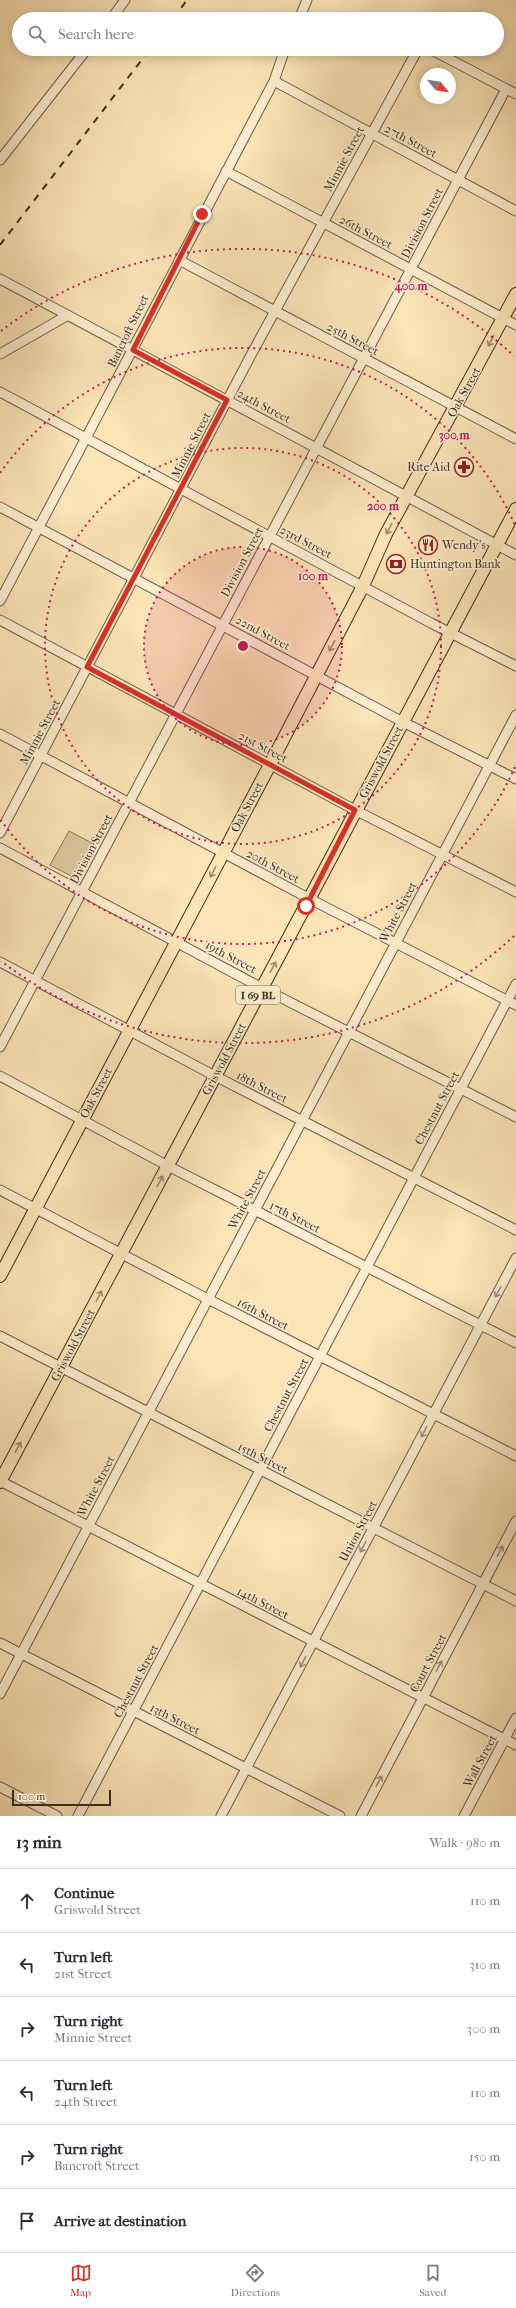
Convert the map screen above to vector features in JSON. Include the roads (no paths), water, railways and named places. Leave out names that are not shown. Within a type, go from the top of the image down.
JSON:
[{"type":"main road","name":"Oak Street","points":[[0,1276],[363,586],[386,534],[516,294]]},
{"type":"main road","name":"Griswold Street","points":[[0,1482],[310,899],[355,810],[516,509]]},
{"type":"street","points":[[302,12],[308,0]]},
{"type":"street","points":[[116,12],[123,1]]},
{"type":"street","points":[[0,160],[82,56]]},
{"type":"street","name":"Bancroft Street","points":[[0,601],[274,81],[283,56]]},
{"type":"street","name":"Minnie Street","points":[[0,833],[227,400],[414,56]]},
{"type":"street","points":[[443,56],[516,94]]},
{"type":"street","name":"27th Street","points":[[274,81],[516,211]]},
{"type":"street","name":"Division Street","points":[[0,1048],[316,447],[412,270],[506,89]]},
{"type":"street","name":"26th Street","points":[[226,170],[516,325]]},
{"type":"street","name":"25th Street","points":[[179,260],[516,439]]},
{"type":"street","name":"24th Street","points":[[0,278],[516,555]]},
{"type":"street","points":[[0,354],[68,315]]},
{"type":"street","name":"23rd Street","points":[[0,392],[450,633],[516,666]]},
{"type":"street","name":"22nd Street","points":[[0,507],[403,722],[516,779]]},
{"type":"street","name":"21st Street","points":[[0,620],[355,810],[516,892]]},
{"type":"street","name":"White Street","points":[[0,1694],[348,1031],[396,944],[516,715]]},
{"type":"street","name":"20th Street","points":[[0,734],[310,899],[516,1005]]},
{"type":"street","name":"19th Street","points":[[0,848],[262,988],[516,1117]]},
{"type":"street","name":"18th Street","points":[[0,962],[301,1121],[516,1230]]},
{"type":"street","name":"Chestnut Street","points":[[78,1816],[516,984]]},
{"type":"street","name":"17th Street","points":[[0,1076],[168,1166],[516,1343]]},
{"type":"street","name":"16th Street","points":[[0,1190],[207,1299],[516,1456]]},
{"type":"street","name":"Union Street","points":[[221,1816],[516,1258]]},
{"type":"street","name":"15th Street","points":[[0,1336],[60,1369],[516,1601]]},
{"type":"street","name":"14th Street","points":[[0,1482],[516,1745]]},
{"type":"street","name":"Court Street","points":[[361,1816],[516,1521]]},
{"type":"street","name":"13th Street","points":[[0,1643],[340,1816]]},
{"type":"street","name":"Wall Street","points":[[464,1816],[516,1718]]},
{"type":"street","points":[[0,1786],[57,1816]]},
{"type":"railway","points":[[178,12],[187,0]]},
{"type":"railway","points":[[0,245],[145,56]]},
{"type":"place","name":"Rite Aid","points":[[464,467]]},
{"type":"place","name":"Wendy's","points":[[428,545]]},
{"type":"place","name":"Huntington Bank","points":[[396,564]]}]
